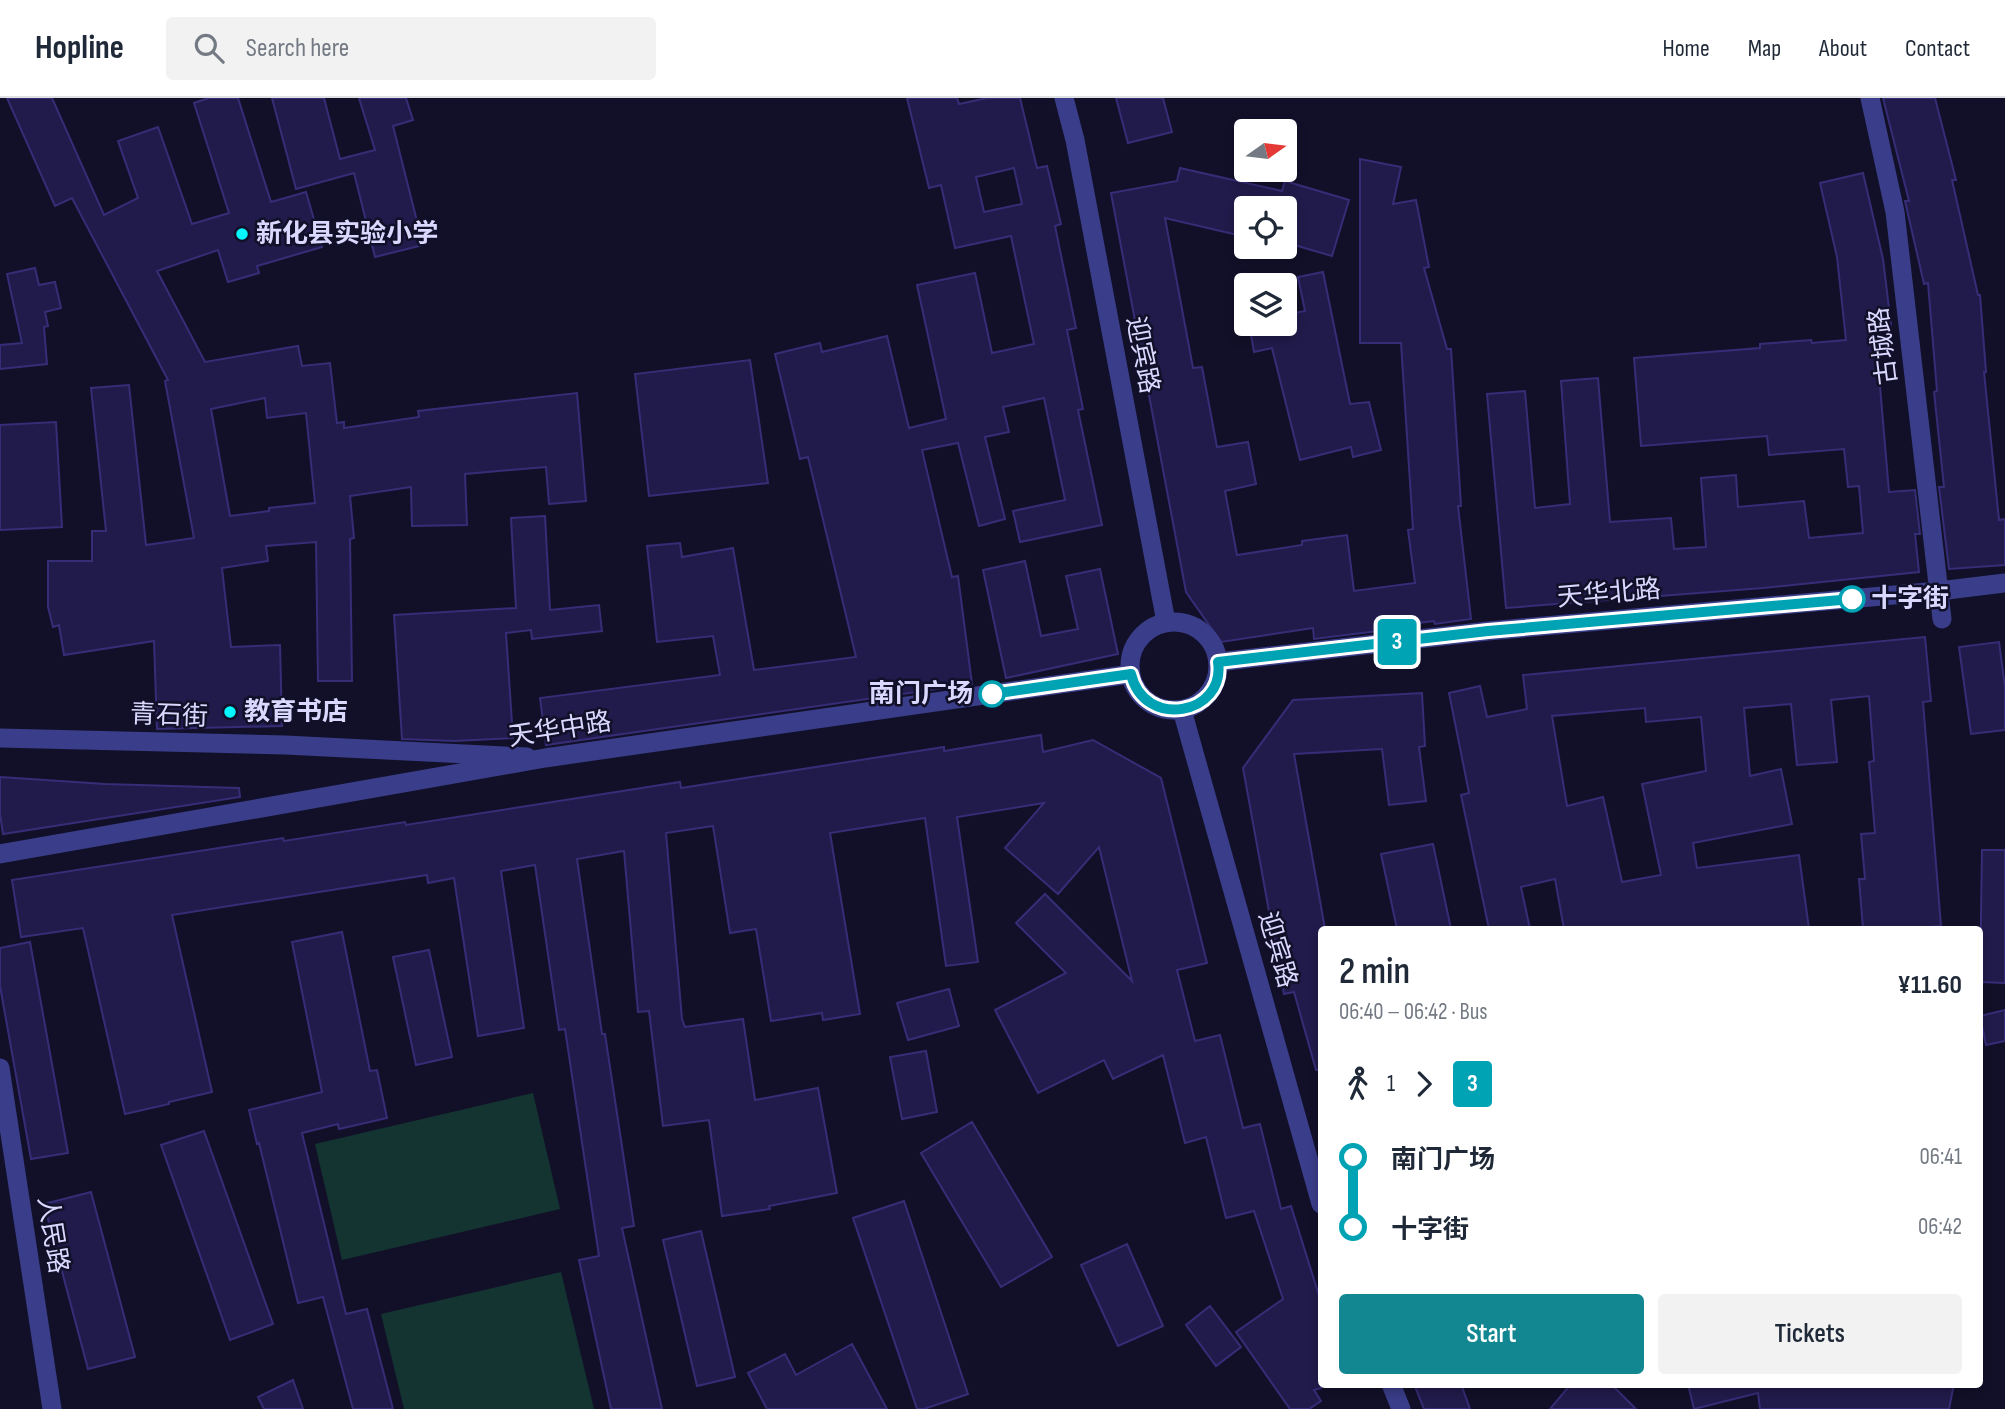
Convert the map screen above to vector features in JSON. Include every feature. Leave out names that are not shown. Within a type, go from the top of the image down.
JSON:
[{"type":"street","name":"迎宾路","points":[[1064,98],[1075,140],[1167,622]]},
{"type":"street","name":"古城路","points":[[1870,98],[1895,212],[1942,619]]},
{"type":"street","name":"天华北路","points":[[1218,662],[1488,631],[2005,583]]},
{"type":"street","points":[[1173,621],[1188,623],[1201,630],[1211,640],[1218,662],[1216,683],[1208,696],[1196,705],[1182,710],[1167,710],[1153,705],[1141,696],[1133,684],[1131,674],[1131,654],[1137,641],[1146,630],[1159,623],[1173,621]]},
{"type":"street","name":"天华中路","points":[[0,853],[545,758],[1131,674]]},
{"type":"street","name":"迎宾路","points":[[1182,710],[1318,1193]]},
{"type":"street","name":"青石街","points":[[0,738],[285,745],[545,758]]},
{"type":"street","name":"人民路","points":[[0,1068],[52,1409]]},
{"type":"street","points":[[1393,1388],[1401,1409]]},
{"type":"green space","points":[[533,1093],[560,1209],[342,1260],[315,1144]]},
{"type":"green space","points":[[561,1272],[594,1409],[404,1409],[381,1314]]},
{"type":"building","points":[[7,98],[52,98],[104,215],[138,198],[118,141],[158,127],[192,224],[229,213],[194,103],[209,98],[238,98],[271,202],[306,192],[322,247],[257,266],[259,273],[228,282],[218,250],[157,271],[205,362],[298,346],[302,366],[330,363],[337,423],[344,422],[344,428],[419,417],[418,411],[577,393],[586,501],[549,504],[546,467],[465,474],[467,525],[412,526],[411,487],[350,496],[354,538],[350,539],[352,681],[318,681],[316,542],[266,546],[268,561],[222,568],[231,647],[280,645],[282,726],[157,729],[154,641],[64,655],[59,625],[53,627],[48,607],[48,561],[92,561],[92,531],[106,531],[91,388],[129,385],[146,545],[194,538],[165,381],[168,380],[72,198],[55,206]],"holes":[[[265,398],[267,418],[306,413],[315,503],[230,516],[211,409]]]},
{"type":"building","points":[[272,98],[324,98],[340,159],[375,150],[359,98],[406,98],[413,120],[393,126],[423,245],[375,257],[354,173],[296,189]]},
{"type":"building","points":[[907,98],[957,98],[959,104],[987,98],[1020,98],[1037,168],[1047,166],[1061,224],[1055,226],[1076,328],[1067,330],[1083,409],[1078,410],[1102,525],[1020,542],[1013,511],[1065,500],[1044,398],[1003,407],[1009,432],[985,437],[1005,519],[979,526],[958,443],[922,450],[952,577],[958,576],[972,684],[546,745],[540,698],[720,675],[713,636],[657,642],[647,546],[680,543],[682,557],[733,548],[754,670],[856,657],[808,457],[800,459],[775,354],[820,343],[822,352],[887,336],[909,428],[946,419],[917,285],[975,273],[992,353],[1034,344],[1011,236],[955,248],[941,185],[929,188]],"holes":[[[1014,168],[1022,204],[984,212],[976,177]]]},
{"type":"building","points":[[1116,98],[1163,98],[1172,132],[1128,143]]},
{"type":"building","points":[[1883,98],[1935,98],[1956,180],[1952,180],[1980,295],[1984,372],[1999,520],[2005,519],[2005,565],[1949,569],[1939,487],[1944,487],[1934,392],[1937,391],[1928,283],[1924,284],[1905,201],[1909,201]]},
{"type":"building","points":[[1360,159],[1401,167],[1393,204],[1416,200],[1429,267],[1424,268],[1447,349],[1451,349],[1461,506],[1458,506],[1471,619],[1435,624],[1434,621],[1418,623],[1418,626],[1314,639],[1313,628],[1221,642],[1186,592],[1111,193],[1177,181],[1180,168],[1282,191],[1285,182],[1288,182],[1349,200],[1332,256],[1297,246],[1297,196],[1234,196],[1234,234],[1165,218],[1193,368],[1202,367],[1217,447],[1248,442],[1256,484],[1225,491],[1237,555],[1302,545],[1302,541],[1347,535],[1354,591],[1415,583],[1408,530],[1413,529],[1401,343],[1360,343]]},
{"type":"building","points":[[1863,173],[1883,259],[1891,325],[1875,327],[1889,492],[1915,490],[1920,534],[1915,534],[1919,572],[1763,588],[1506,608],[1487,394],[1525,391],[1535,508],[1570,504],[1561,381],[1598,378],[1610,522],[1671,518],[1674,549],[1706,547],[1701,478],[1736,475],[1738,507],[1804,501],[1809,538],[1863,533],[1859,486],[1848,487],[1844,449],[1769,455],[1767,436],[1641,446],[1634,358],[1760,348],[1760,344],[1846,340],[1837,257],[1820,183]]},
{"type":"building","points":[[35,268],[39,285],[55,282],[61,308],[45,312],[48,326],[44,327],[47,364],[0,369],[0,345],[22,343],[7,274]]},
{"type":"building","points":[[1323,272],[1350,404],[1369,402],[1381,450],[1353,457],[1351,447],[1300,460],[1272,348],[1254,352],[1251,336],[1297,336],[1297,313],[1305,311],[1298,277]]},
{"type":"building","points":[[750,360],[768,483],[649,496],[635,374]]},
{"type":"building","points":[[56,422],[62,527],[0,530],[0,425]]},
{"type":"building","points":[[545,516],[550,610],[599,605],[602,631],[532,639],[531,630],[506,633],[513,738],[454,741],[402,739],[394,615],[516,608],[511,518]]},
{"type":"building","points":[[1025,561],[1041,636],[1078,629],[1066,576],[1100,569],[1118,654],[1006,678],[983,570]]},
{"type":"building","points":[[1925,637],[1931,701],[1923,702],[1941,926],[1863,926],[1859,879],[1865,879],[1861,834],[1875,833],[1869,762],[1874,761],[1869,696],[1831,700],[1837,762],[1797,765],[1791,704],[1744,708],[1750,776],[1781,769],[1792,824],[1693,843],[1697,868],[1799,855],[1809,926],[1563,926],[1555,879],[1521,887],[1529,926],[1488,926],[1461,795],[1469,793],[1449,693],[1480,686],[1487,717],[1527,709],[1523,675]],"holes":[[[1645,708],[1646,722],[1701,717],[1706,771],[1642,784],[1661,875],[1622,882],[1603,797],[1567,806],[1552,716]]]},
{"type":"building","points":[[1999,642],[2005,687],[2005,730],[1971,734],[1959,647]]},
{"type":"building","points":[[1422,693],[1425,746],[1419,747],[1426,801],[1389,805],[1382,749],[1294,754],[1324,926],[1318,926],[1318,1070],[1294,992],[1284,994],[1243,768],[1293,700]]},
{"type":"building","points":[[1041,735],[1043,752],[1093,740],[1161,778],[1207,963],[1177,970],[1195,1041],[1220,1035],[1243,1128],[1260,1124],[1281,1209],[1291,1206],[1318,1292],[1318,1388],[1321,1388],[1314,1390],[1321,1401],[1309,1409],[1290,1409],[1236,1332],[1283,1299],[1254,1211],[1226,1218],[1206,1137],[1185,1143],[1163,1055],[1113,1079],[1104,1060],[1038,1093],[995,1010],[1066,973],[1016,923],[1045,894],[1132,981],[1099,847],[1058,894],[1005,848],[1044,803],[957,817],[978,962],[946,966],[925,818],[830,833],[860,1014],[823,1020],[822,1013],[771,1021],[756,929],[730,933],[713,826],[666,833],[682,1019],[685,1027],[743,1019],[755,1100],[818,1088],[837,1193],[769,1206],[770,1209],[722,1216],[709,1120],[663,1126],[649,1011],[638,1012],[624,851],[577,859],[602,1034],[605,1034],[634,1226],[622,1228],[662,1409],[611,1409],[579,1260],[599,1256],[565,1029],[559,1030],[535,865],[501,871],[524,1028],[478,1036],[454,878],[428,883],[427,875],[172,915],[212,1092],[125,1114],[83,928],[21,937],[12,880],[283,838],[284,841],[405,822],[406,825],[680,782],[681,788],[944,747],[944,751]]},
{"type":"building","points":[[0,777],[105,784],[239,788],[240,797],[3,834]]},
{"type":"building","points":[[1433,844],[1450,926],[1396,926],[1381,854]]},
{"type":"building","points":[[1982,850],[2005,850],[2005,983],[1983,982],[1983,926],[1981,926]]},
{"type":"building","points":[[342,932],[370,1071],[377,1070],[387,1118],[339,1129],[338,1124],[302,1133],[346,1314],[367,1309],[393,1409],[353,1409],[323,1297],[298,1303],[249,1110],[322,1092],[292,942]]},
{"type":"building","points":[[30,942],[68,1153],[31,1159],[0,986],[0,948]]},
{"type":"building","points":[[429,950],[452,1057],[416,1065],[393,957]]},
{"type":"building","points":[[949,989],[959,1026],[908,1040],[897,1003]]},
{"type":"building","points":[[2005,1010],[2005,1041],[1986,1045],[1983,1015]]},
{"type":"building","points":[[926,1051],[937,1112],[902,1119],[890,1057]]},
{"type":"building","points":[[972,1122],[1052,1257],[1001,1287],[921,1153]]},
{"type":"building","points":[[204,1131],[273,1324],[230,1340],[161,1145]]},
{"type":"building","points":[[91,1192],[135,1357],[88,1369],[44,1204]]},
{"type":"building","points":[[904,1201],[968,1394],[924,1409],[917,1409],[853,1218]]},
{"type":"building","points":[[701,1231],[735,1377],[697,1386],[663,1240]]},
{"type":"building","points":[[1127,1244],[1163,1326],[1118,1346],[1081,1265]]},
{"type":"building","points":[[1210,1306],[1241,1347],[1216,1366],[1186,1325]]},
{"type":"building","points":[[852,1344],[887,1409],[767,1409],[748,1373],[785,1354],[796,1375]]},
{"type":"building","points":[[293,1380],[303,1409],[264,1409],[258,1397]]},
{"type":"building","points":[[1416,1388],[1462,1388],[1470,1409],[1424,1409]]},
{"type":"building","points":[[1568,1388],[1615,1388],[1636,1409],[1550,1409]]},
{"type":"building","points":[[1689,1388],[1953,1388],[1949,1409],[1760,1409],[1758,1393],[1694,1409]]},
{"type":"bus line","name":"3","points":[[992,694],[1131,674],[1133,684],[1141,696],[1153,705],[1167,710],[1182,710],[1196,705],[1208,696],[1216,683],[1218,662],[1488,631],[1852,599]]},
{"type":"place","name":"新化县实验小学","points":[[242,234]]},
{"type":"place","name":"十字街","points":[[1852,599]]},
{"type":"place","name":"南门广场","points":[[992,694]]},
{"type":"place","name":"教育书店","points":[[230,712]]}]
